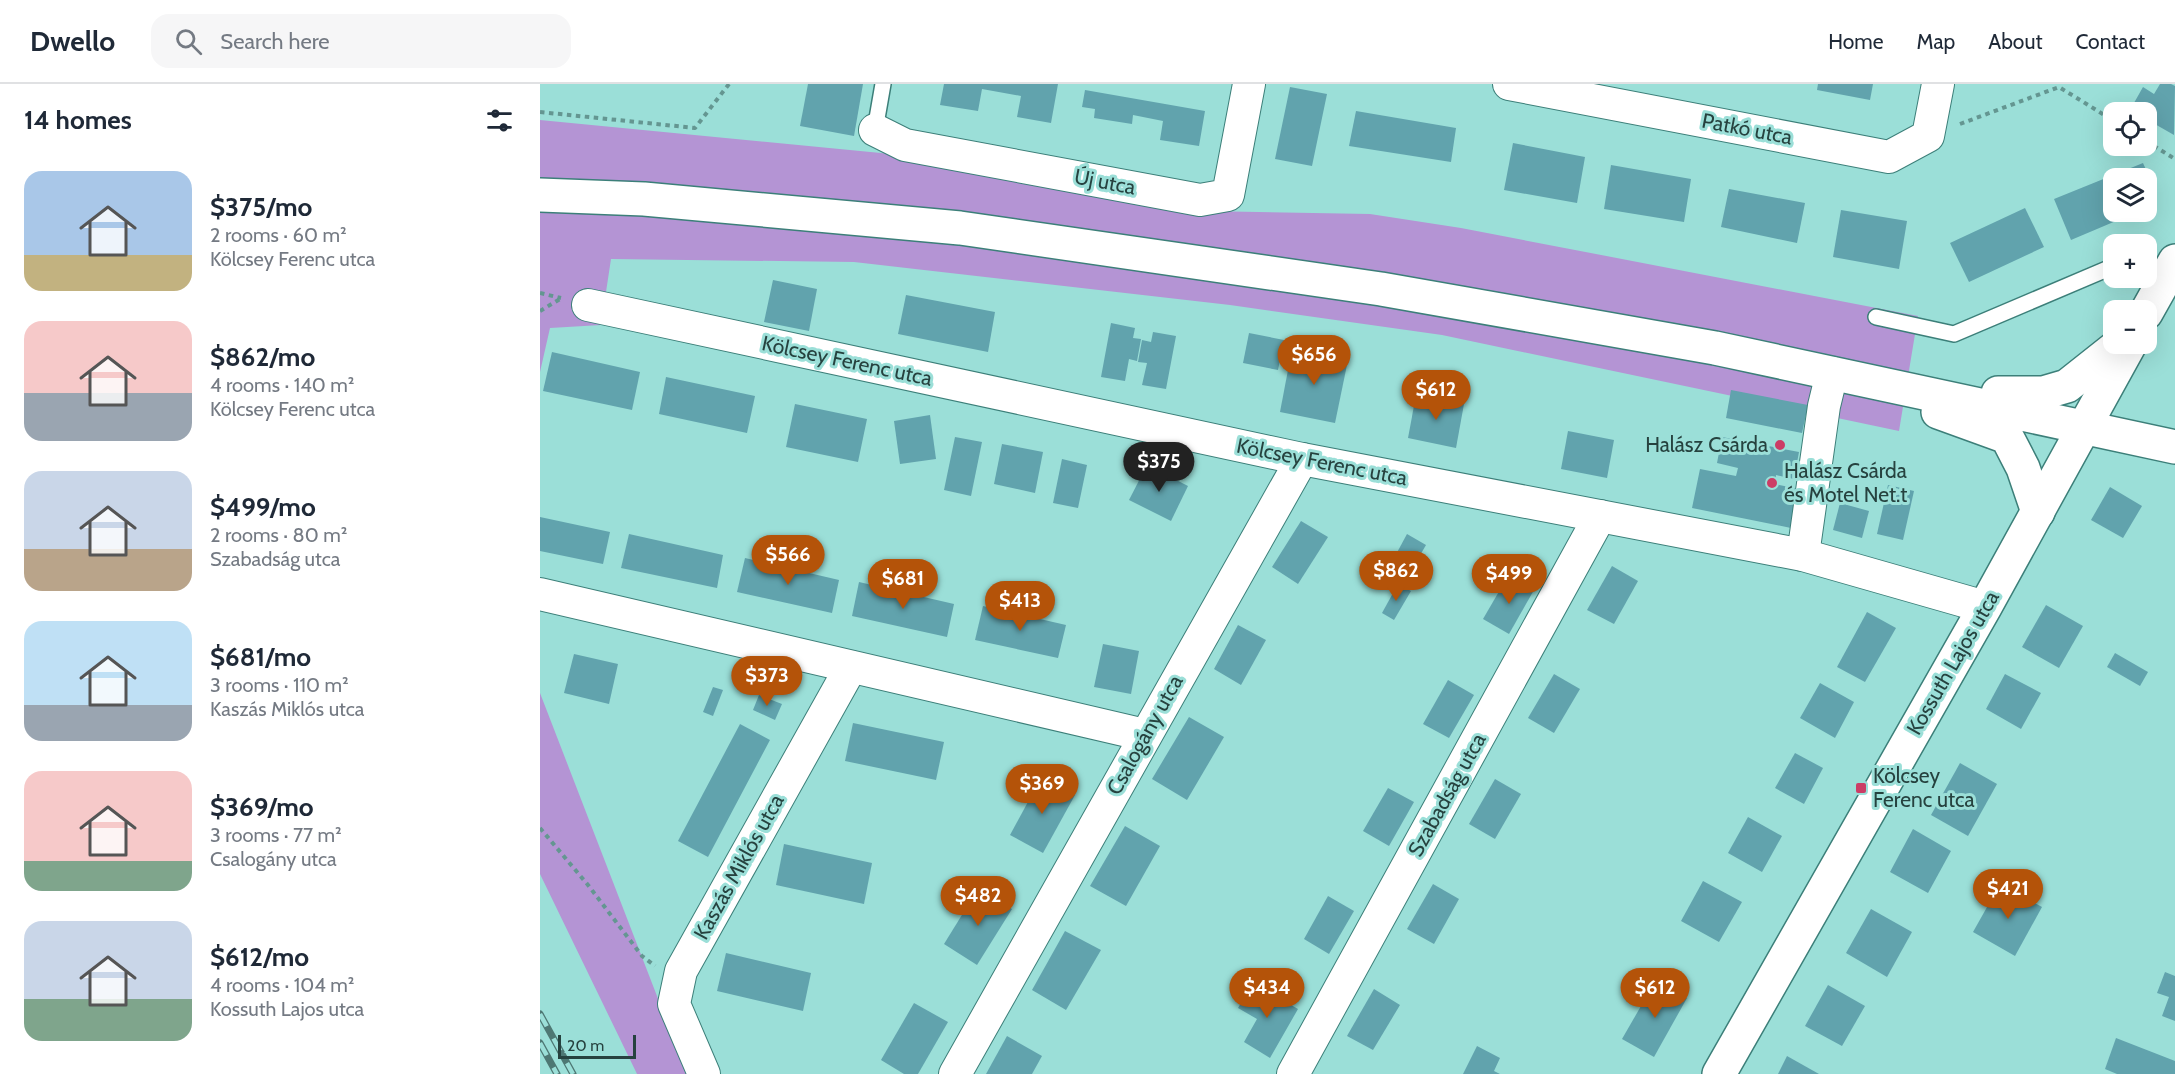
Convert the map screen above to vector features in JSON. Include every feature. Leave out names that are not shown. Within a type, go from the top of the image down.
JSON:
[{"type":"main road","points":[[540,195],[644,199],[960,228],[1393,291],[1694,344],[2175,447]]},
{"type":"main road","points":[[2151,300],[2163,269]]},
{"type":"main road","points":[[1832,373],[1896,378],[1993,393],[2043,393],[2067,386],[2107,354]]},
{"type":"main road","name":"Kossuth Lajos utca","points":[[1719,1074],[1985,607],[2125,354]]},
{"type":"main road","points":[[1832,373],[2007,437],[2023,468],[2038,512]]},
{"type":"street","name":"Új utca","points":[[875,130],[905,145],[1200,200],[1228,195],[1249,84]]},
{"type":"street","name":"Patkó utca","points":[[1509,84],[1549,87],[1889,157],[1928,136]]},
{"type":"street","points":[[1928,136],[1938,84]]},
{"type":"street","name":"Kölcsey Ferenc utca","points":[[588,305],[1302,459],[1803,555],[1985,607]]},
{"type":"street","points":[[1803,555],[1824,406],[1832,373]]},
{"type":"street","name":"Csalogány utca","points":[[955,1074],[1302,459]]},
{"type":"street","name":"Szabadság utca","points":[[1293,1074],[1600,516]]},
{"type":"street","points":[[540,594],[1145,735]]},
{"type":"street","name":"Kaszás Miklós utca","points":[[704,1074],[674,1004],[681,971],[851,667]]},
{"type":"lane","points":[[875,130],[883,84]]},
{"type":"lane","points":[[1876,317],[1954,334],[2103,271]]},
{"type":"path","points":[[540,112],[695,128],[729,84]]},
{"type":"path","points":[[1928,136],[2059,87],[2103,114]]},
{"type":"path","points":[[2157,148],[2175,159]]},
{"type":"path","points":[[540,293],[560,298],[540,311]]},
{"type":"path","points":[[540,828],[588,885],[642,956],[678,983]]},
{"type":"shaded area","points":[[540,120],[922,157],[1204,211],[1370,214],[1461,228],[1918,316],[1899,431],[1442,335],[1230,305],[854,262],[611,259],[601,325],[550,328],[540,372]]},
{"type":"shaded area","points":[[540,693],[662,1009],[692,1074],[637,1074],[540,874]]},
{"type":"building","points":[[808,84],[863,84],[854,136],[800,126]]},
{"type":"building","points":[[944,84],[1058,84],[1051,123],[1017,117],[1021,96],[982,89],[978,111],[940,105]]},
{"type":"building","points":[[1818,84],[1873,84],[1870,100],[1817,90]]},
{"type":"building","points":[[2160,84],[2175,86],[2174,135],[2157,125],[2157,102],[2135,102],[2143,87],[2154,94]]},
{"type":"building","points":[[1290,87],[1327,94],[1312,166],[1275,159]]},
{"type":"building","points":[[1085,90],[1205,111],[1199,146],[1160,140],[1163,121],[1133,115],[1132,124],[1094,118],[1095,109],[1082,107]]},
{"type":"building","points":[[1356,111],[1456,128],[1451,162],[1349,146]]},
{"type":"building","points":[[1513,143],[1585,157],[1577,203],[1504,190]]},
{"type":"building","points":[[2143,163],[2145,168],[2131,168]]},
{"type":"building","points":[[1611,165],[1691,179],[1684,222],[1604,209]]},
{"type":"building","points":[[2103,179],[2103,222],[2114,222],[2071,240],[2054,199]]},
{"type":"building","points":[[1729,189],[1805,203],[1797,243],[1721,227]]},
{"type":"building","points":[[2025,208],[2044,247],[1969,282],[1950,243]]},
{"type":"building","points":[[1841,210],[1907,221],[1899,269],[1833,257]]},
{"type":"building","points":[[773,280],[817,289],[809,331],[764,322]]},
{"type":"building","points":[[906,295],[995,312],[988,352],[898,334]]},
{"type":"building","points":[[1111,323],[1135,328],[1133,338],[1141,339],[1137,361],[1129,359],[1125,381],[1101,377]]},
{"type":"building","points":[[1153,332],[1176,336],[1166,389],[1142,385],[1147,363],[1138,362],[1142,340],[1151,342]]},
{"type":"building","points":[[1249,333],[1284,340],[1278,370],[1243,363]]},
{"type":"building","points":[[1292,349],[1348,360],[1335,423],[1280,412]]},
{"type":"building","points":[[552,352],[640,372],[632,410],[543,391]]},
{"type":"building","points":[[666,377],[755,396],[747,433],[659,414]]},
{"type":"building","points":[[1731,390],[1808,405],[1802,433],[1726,418]]},
{"type":"building","points":[[1416,395],[1464,404],[1456,448],[1408,438]]},
{"type":"building","points":[[795,404],[867,419],[858,462],[786,447]]},
{"type":"building","points":[[930,415],[936,459],[900,464],[894,421]]},
{"type":"building","points":[[1568,431],[1614,440],[1607,478],[1561,469]]},
{"type":"building","points":[[955,437],[982,442],[971,496],[944,490]]},
{"type":"building","points":[[1722,437],[1799,452],[1794,479],[1776,475],[1775,484],[1799,489],[1791,528],[1692,508],[1700,469],[1736,476],[1738,468],[1717,463]]},
{"type":"building","points":[[1002,444],[1043,452],[1035,493],[994,484]]},
{"type":"building","points":[[1062,459],[1087,465],[1078,508],[1053,503]]},
{"type":"building","points":[[1147,465],[1188,486],[1171,521],[1129,500]]},
{"type":"building","points":[[1888,485],[1914,491],[1903,540],[1877,534]]},
{"type":"building","points":[[2110,487],[2142,506],[2123,538],[2091,520]]},
{"type":"building","points":[[1840,503],[1869,511],[1862,538],[1833,530]]},
{"type":"building","points":[[540,517],[610,532],[603,564],[540,551]]},
{"type":"building","points":[[1301,521],[1328,537],[1298,584],[1272,567]]},
{"type":"building","points":[[629,534],[723,555],[717,588],[621,568]]},
{"type":"building","points":[[1407,534],[1426,545],[1405,581],[1387,571]]},
{"type":"building","points":[[745,558],[839,580],[832,613],[737,592]]},
{"type":"building","points":[[1612,566],[1638,581],[1614,624],[1587,610]]},
{"type":"building","points":[[1508,576],[1534,590],[1509,634],[1483,619]]},
{"type":"building","points":[[859,582],[954,604],[947,637],[852,616]]},
{"type":"building","points":[[1398,584],[1411,591],[1394,620],[1382,613]]},
{"type":"building","points":[[2046,605],[2083,626],[2059,668],[2022,647]]},
{"type":"building","points":[[983,606],[1066,625],[1058,658],[975,640]]},
{"type":"building","points":[[1867,612],[1896,628],[1865,682],[1837,667]]},
{"type":"building","points":[[1238,625],[1266,640],[1241,685],[1214,669]]},
{"type":"building","points":[[1103,644],[1139,651],[1131,694],[1094,687]]},
{"type":"building","points":[[2115,653],[2148,672],[2140,686],[2107,667]]},
{"type":"building","points":[[574,654],[618,664],[609,704],[564,693]]},
{"type":"building","points":[[1554,674],[1580,689],[1554,733],[1528,718]]},
{"type":"building","points":[[2005,674],[2041,693],[2021,729],[1986,709]]},
{"type":"building","points":[[1448,680],[1474,695],[1449,738],[1423,724]]},
{"type":"building","points":[[1820,683],[1854,702],[1835,738],[1800,718]]},
{"type":"building","points":[[713,687],[723,690],[713,716],[703,712]]},
{"type":"building","points":[[759,695],[782,704],[775,720],[753,710]]},
{"type":"building","points":[[1189,717],[1224,737],[1187,800],[1152,779]]},
{"type":"building","points":[[853,723],[944,742],[936,780],[845,761]]},
{"type":"building","points":[[740,724],[770,740],[708,857],[678,841]]},
{"type":"building","points":[[1795,753],[1823,768],[1804,804],[1775,788]]},
{"type":"building","points":[[1960,763],[1997,784],[1968,836],[1931,815]]},
{"type":"building","points":[[1042,776],[1075,795],[1043,853],[1010,835]]},
{"type":"building","points":[[1495,779],[1521,794],[1495,839],[1469,824]]},
{"type":"building","points":[[1388,788],[1414,802],[1389,846],[1363,831]]},
{"type":"building","points":[[1748,817],[1782,836],[1762,872],[1728,853]]},
{"type":"building","points":[[1125,826],[1160,846],[1126,906],[1090,886]]},
{"type":"building","points":[[1913,829],[1951,851],[1928,893],[1890,872]]},
{"type":"building","points":[[784,844],[872,863],[864,904],[776,885]]},
{"type":"building","points":[[1703,881],[1742,902],[1719,942],[1681,921]]},
{"type":"building","points":[[1433,884],[1459,899],[1434,944],[1407,929]]},
{"type":"building","points":[[2000,884],[2042,907],[2015,956],[1973,932]]},
{"type":"building","points":[[978,889],[1012,909],[977,965],[944,944]]},
{"type":"building","points":[[1328,896],[1354,911],[1329,954],[1304,939]]},
{"type":"building","points":[[1871,909],[1912,932],[1887,977],[1846,953]]},
{"type":"building","points":[[1065,931],[1101,950],[1066,1010],[1032,990]]},
{"type":"building","points":[[726,953],[811,973],[803,1011],[717,991]]},
{"type":"building","points":[[2165,972],[2175,976],[2175,1021],[2162,1016],[2169,997],[2157,993]]},
{"type":"building","points":[[1656,980],[1687,998],[1654,1057],[1622,1039]]},
{"type":"building","points":[[1253,983],[1298,1009],[1270,1058],[1244,1042],[1257,1019],[1238,1008]]},
{"type":"building","points":[[1828,985],[1865,1006],[1842,1046],[1805,1026]]},
{"type":"building","points":[[1374,989],[1400,1005],[1373,1050],[1347,1036]]},
{"type":"building","points":[[914,1003],[948,1022],[918,1074],[904,1074],[881,1060]]},
{"type":"building","points":[[1007,1036],[1042,1056],[1032,1074],[986,1074]]},
{"type":"building","points":[[2116,1038],[2175,1061],[2175,1074],[2117,1074],[2105,1069]]},
{"type":"building","points":[[1477,1046],[1500,1058],[1494,1071],[1500,1074],[1463,1074]]},
{"type":"building","points":[[1787,1056],[1819,1074],[1778,1074]]},
{"type":"railway","points":[[540,1014],[573,1074]]},
{"type":"railway","points":[[540,1043],[557,1074]]},
{"type":"place","name":"Halász Csárda","points":[[1780,445]]},
{"type":"place","name":"Halász Csárda és Motel Net.t","points":[[1772,483]]},
{"type":"place","name":"Kölcsey Ferenc utca","points":[[1861,788]]}]
